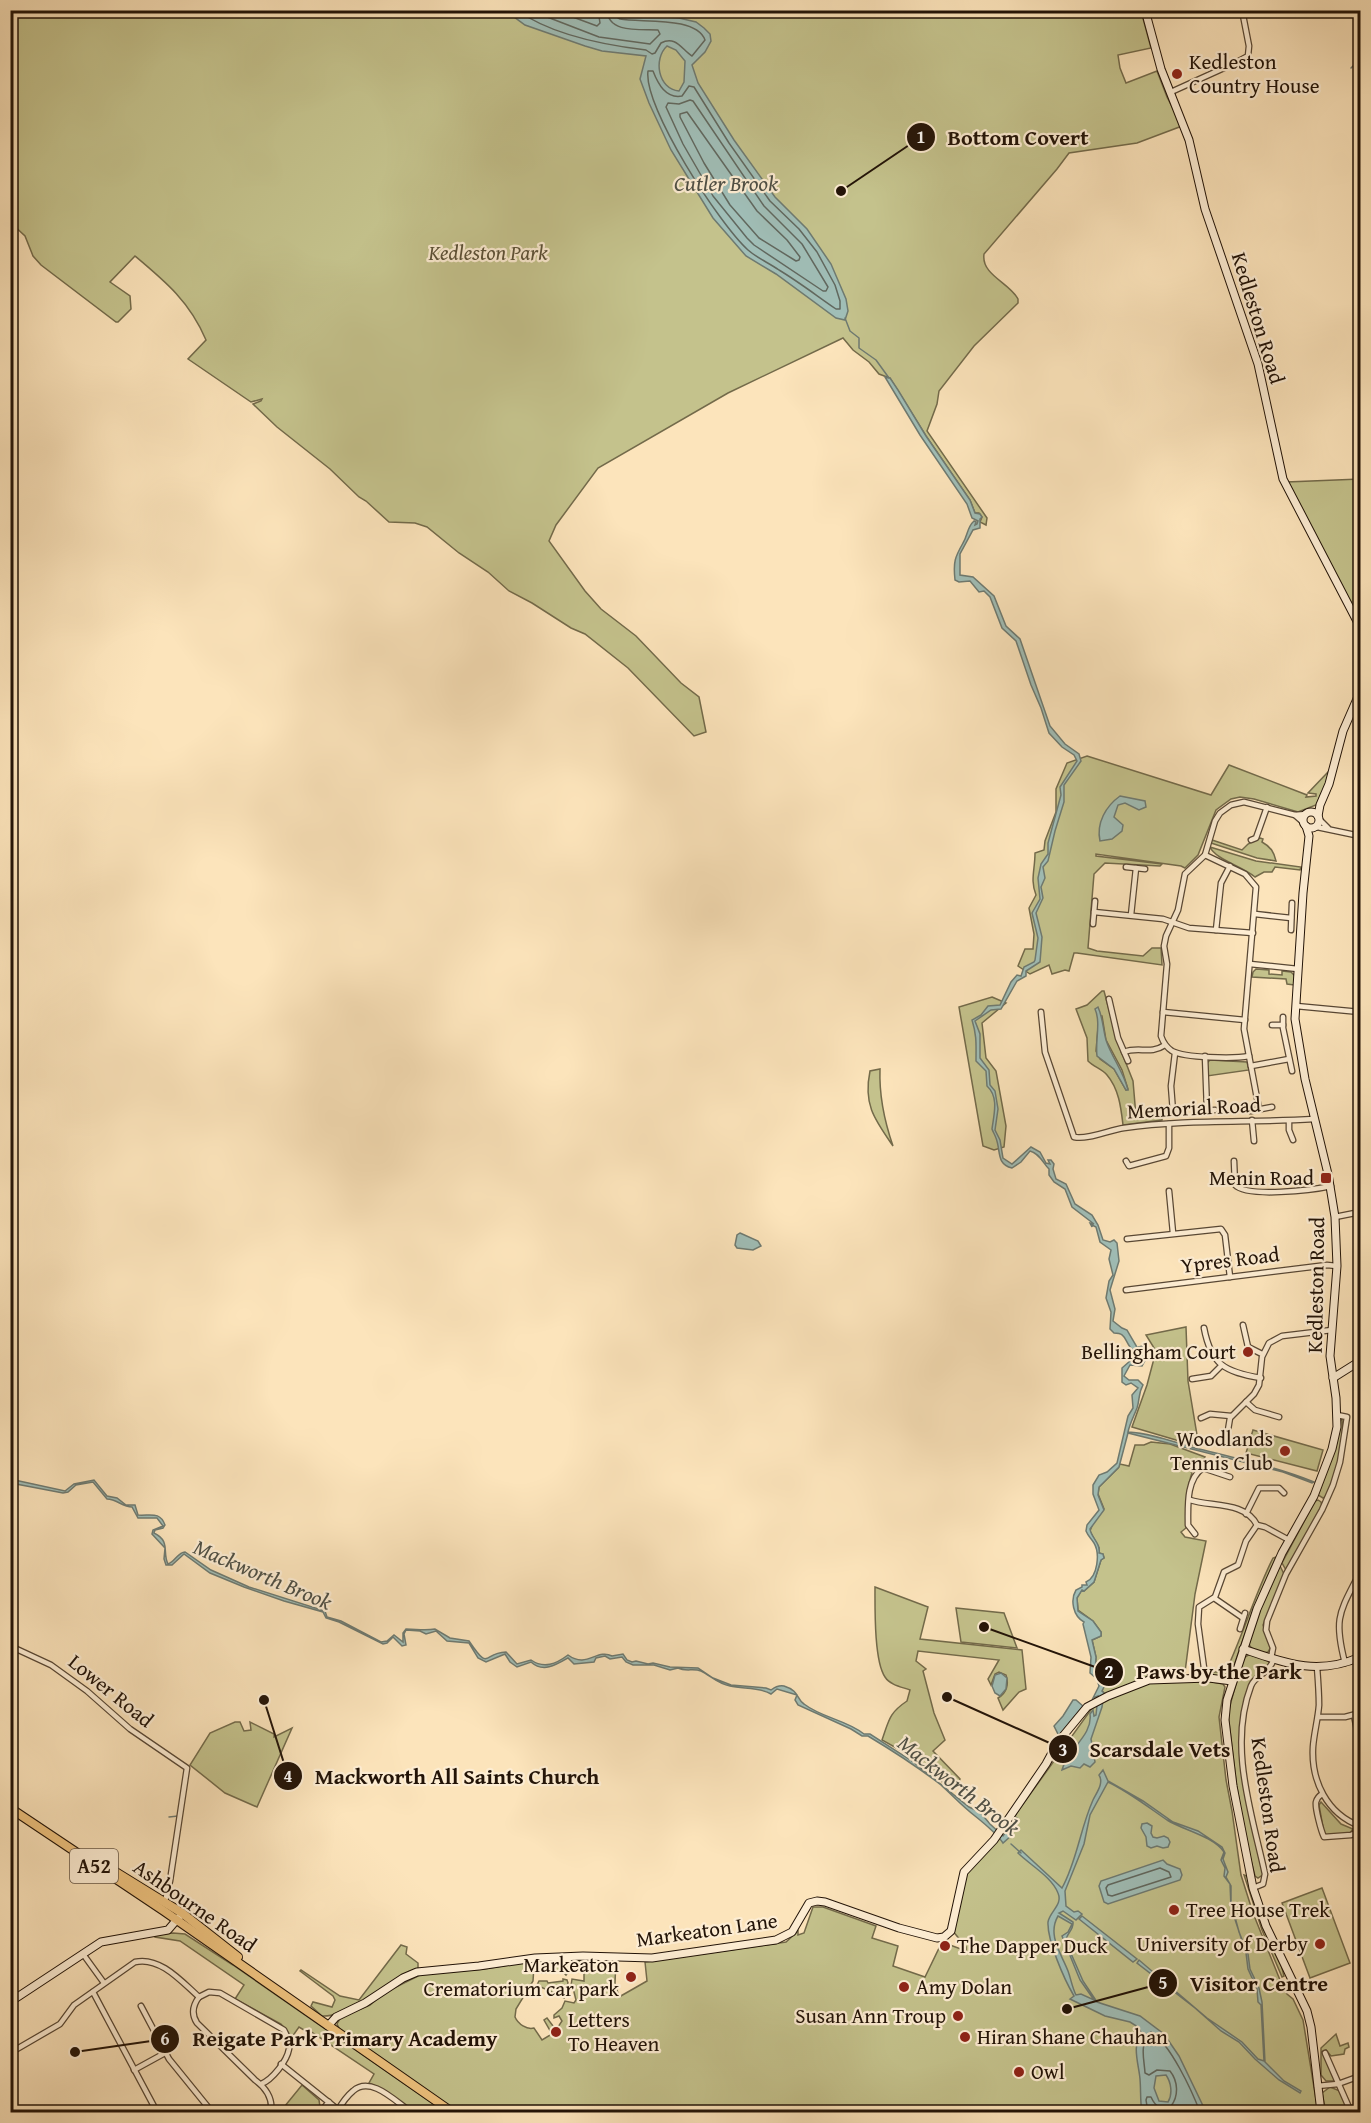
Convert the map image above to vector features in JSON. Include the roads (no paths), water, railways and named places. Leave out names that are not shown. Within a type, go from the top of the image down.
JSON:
[{"type":"highway","name":"Ashbourne Road","points":[[10,1808],[164,1906],[328,2026],[452,2112]]},
{"type":"street","name":"Kedleston Road","points":[[1145,10],[1161,69],[1187,134],[1205,209],[1258,364],[1283,478],[1360,627]]},
{"type":"street","points":[[1171,92],[1248,56],[1249,46],[1242,10]]},
{"type":"street","points":[[1309,836],[1329,784],[1343,731],[1360,692]]},
{"type":"street","points":[[1249,1056],[1233,1058],[1175,1053],[1165,1045],[1161,1036],[1167,964],[1164,942],[1180,905],[1185,874],[1205,855],[1215,821],[1226,807],[1244,802],[1314,819],[1328,828],[1360,836]]},
{"type":"street","points":[[1251,840],[1261,835],[1267,807]]},
{"type":"street","points":[[1295,815],[1305,824]]},
{"type":"street","points":[[1305,824],[1314,819]]},
{"type":"street","points":[[1305,824],[1314,819]]},
{"type":"street","name":"Kedleston Road","points":[[1305,824],[1309,836],[1295,1025],[1314,1119],[1331,1186],[1335,1217],[1337,1266],[1330,1356],[1337,1415],[1332,1449],[1314,1496],[1265,1589],[1243,1649],[1225,1709],[1228,1752],[1253,1888],[1266,1926],[1307,2011],[1321,2112]]},
{"type":"street","points":[[1205,855],[1245,874],[1254,882],[1257,891],[1244,1029],[1259,1109]]},
{"type":"street","points":[[1216,930],[1221,884],[1230,866]]},
{"type":"street","points":[[1126,867],[1145,869]]},
{"type":"street","points":[[1131,915],[1136,868]]},
{"type":"street","points":[[1093,924],[1095,901]]},
{"type":"street","points":[[1291,930],[1292,903]]},
{"type":"street","points":[[1094,912],[1131,915],[1173,922],[1181,926],[1253,933]]},
{"type":"street","points":[[1255,914],[1291,918]]},
{"type":"street","points":[[1250,964],[1299,969]]},
{"type":"street","points":[[1109,999],[1118,1038],[1128,1061]]},
{"type":"street","points":[[1112,1008],[1119,1006]]},
{"type":"street","points":[[1296,1006],[1360,1012]]},
{"type":"street","name":"Memorial Road","points":[[1041,1012],[1044,1052],[1072,1134],[1078,1138],[1109,1130],[1194,1121],[1314,1119]]},
{"type":"street","points":[[1163,1012],[1245,1020]]},
{"type":"street","points":[[1283,1017],[1292,1071]]},
{"type":"street","points":[[1272,1024],[1283,1025]]},
{"type":"street","points":[[1124,1052],[1131,1049],[1154,1051],[1165,1045]]},
{"type":"street","points":[[1173,1112],[1171,1086],[1175,1053]]},
{"type":"street","points":[[1205,1056],[1207,1110]]},
{"type":"street","points":[[1251,1066],[1289,1059]]},
{"type":"street","points":[[1251,1111],[1272,1107]]},
{"type":"street","points":[[1199,1111],[1215,1110]]},
{"type":"street","points":[[1165,1112],[1180,1112]]},
{"type":"street","points":[[1252,1120],[1254,1141]]},
{"type":"street","points":[[1289,1121],[1289,1130],[1293,1140]]},
{"type":"street","points":[[1128,1166],[1166,1156],[1169,1148],[1169,1124]]},
{"type":"street","points":[[1234,1161],[1236,1187],[1250,1189],[1331,1186]]},
{"type":"street","points":[[1169,1191],[1167,1200],[1173,1233]]},
{"type":"street","points":[[1335,1217],[1360,1212]]},
{"type":"street","points":[[1127,1239],[1219,1228],[1223,1230],[1230,1277]]},
{"type":"street","name":"Ypres Road","points":[[1126,1290],[1327,1265],[1337,1266]]},
{"type":"street","points":[[1243,1325],[1248,1347],[1262,1354]]},
{"type":"street","points":[[1204,1328],[1211,1355],[1221,1366],[1261,1378]]},
{"type":"street","points":[[1226,1442],[1231,1416],[1254,1394],[1261,1378],[1262,1354],[1269,1343],[1280,1337],[1332,1330]]},
{"type":"street","points":[[1198,1336],[1205,1335]]},
{"type":"street","points":[[1333,1378],[1360,1361]]},
{"type":"street","points":[[1192,1379],[1211,1376],[1221,1366]]},
{"type":"street","points":[[1246,1402],[1255,1410],[1269,1416],[1279,1417]]},
{"type":"street","points":[[1201,1418],[1210,1414],[1231,1416]]},
{"type":"street","name":"Kedleston Road","points":[[1253,1888],[1263,1884],[1265,1874],[1245,1783],[1242,1760],[1242,1722],[1252,1683],[1270,1670],[1273,1658],[1273,1648],[1266,1630],[1267,1621],[1286,1574],[1326,1502],[1340,1462],[1347,1417],[1337,1415]]},
{"type":"street","points":[[1195,1534],[1188,1525],[1191,1480],[1202,1468],[1230,1477]]},
{"type":"street","points":[[1246,1514],[1257,1489],[1261,1487],[1279,1488],[1284,1493]]},
{"type":"street","points":[[1314,1496],[1326,1502]]},
{"type":"street","points":[[1190,1500],[1233,1507],[1252,1518],[1257,1525],[1289,1540]]},
{"type":"street","points":[[1204,1668],[1197,1610],[1201,1604],[1214,1598],[1223,1573],[1237,1566],[1246,1541],[1257,1525]]},
{"type":"street","points":[[1345,1663],[1338,1635],[1338,1622],[1360,1572]]},
{"type":"street","points":[[1214,1598],[1244,1616],[1240,1629]]},
{"type":"street","name":"Lower Road","points":[[10,1646],[44,1660],[76,1682],[130,1730],[187,1768],[170,1881],[164,1906]]},
{"type":"street","points":[[1243,1649],[1296,1665],[1317,1667],[1345,1663],[1360,1657]]},
{"type":"street","points":[[1317,1667],[1319,1695],[1313,1758],[1316,1777],[1322,1794],[1345,1819],[1360,1826],[1358,1832],[1351,1835],[1324,1837],[1316,1804],[1322,1794]]},
{"type":"street","name":"Markeaton Lane","points":[[328,2026],[333,2019],[417,1972],[535,1958],[583,1956],[652,1958],[776,1940],[792,1932],[807,1905],[813,1902],[825,1902],[874,1920],[940,1938],[951,1931],[964,1872],[994,1840],[1046,1764],[1058,1742],[1087,1707],[1149,1680],[1214,1678],[1232,1682]]},
{"type":"street","points":[[1317,1717],[1337,1718],[1360,1713]]},
{"type":"street","points":[[1354,1715],[1360,1746]]},
{"type":"street","points":[[10,2002],[105,1941],[168,1930],[179,1917]]},
{"type":"street","points":[[83,1953],[104,1983]]},
{"type":"street","points":[[10,2053],[60,2024],[74,2005],[131,1964],[146,1961],[158,1964],[199,1997]]},
{"type":"street","points":[[93,1992],[157,2112]]},
{"type":"street","points":[[261,2084],[268,2080],[287,2056],[290,2046],[284,2030],[220,1994],[209,1992],[199,1997],[193,2007],[197,2024],[261,2084],[270,2097],[271,2112]]},
{"type":"street","points":[[141,2006],[165,2053],[212,2112]]},
{"type":"street","points":[[134,2070],[165,2053]]},
{"type":"street","points":[[1325,2053],[1352,2112]]},
{"type":"street","points":[[281,2064],[339,2111],[352,2091],[366,2085],[378,2089],[411,2112]]},
{"type":"street","points":[[1317,2086],[1338,2084],[1360,2076]]},
{"type":"street","points":[[320,2112],[329,2102]]},
{"type":"water","name":"Cutler Brook","points":[[606,10],[625,14],[679,18],[696,22],[704,28],[710,34],[711,41],[705,52],[692,65],[698,83],[734,140],[775,197],[807,229],[831,264],[846,299],[848,311],[845,320],[836,318],[776,274],[746,256],[713,218],[671,150],[649,103],[640,79],[646,56],[602,51],[525,25],[506,11]],"holes":[[[667,46],[676,50],[685,61],[684,82],[679,91],[666,85],[659,65]]]},
{"type":"water","points":[[885,377],[890,378],[970,500],[975,513],[982,517],[980,528],[973,530],[960,554],[960,575],[973,577],[994,596],[1006,626],[1020,639],[1050,726],[1065,744],[1079,754],[1081,761],[1064,785],[1064,802],[1048,861],[1043,867],[1045,878],[1041,887],[1043,898],[1036,913],[1042,937],[1040,962],[1026,971],[1026,976],[1017,981],[1001,1009],[991,1010],[975,1021],[980,1034],[980,1058],[989,1070],[990,1085],[995,1091],[998,1109],[995,1130],[1000,1140],[1003,1158],[1012,1164],[1031,1147],[1040,1152],[1046,1163],[1050,1164],[1048,1160],[1051,1160],[1054,1164],[1056,1179],[1066,1184],[1075,1204],[1092,1215],[1103,1240],[1110,1242],[1114,1240],[1117,1243],[1119,1261],[1110,1290],[1115,1309],[1113,1321],[1127,1330],[1138,1349],[1142,1346],[1148,1355],[1142,1366],[1130,1365],[1124,1376],[1129,1380],[1138,1380],[1143,1385],[1128,1432],[1153,1436],[1256,1463],[1314,1482],[1128,1433],[1119,1467],[1099,1487],[1098,1495],[1104,1510],[1090,1529],[1099,1546],[1099,1553],[1103,1554],[1104,1558],[1101,1560],[1094,1582],[1084,1591],[1082,1590],[1077,1598],[1078,1611],[1093,1621],[1101,1632],[1101,1636],[1092,1640],[1096,1657],[1095,1672],[1102,1678],[1105,1685],[1102,1691],[1104,1693],[1102,1707],[1091,1739],[1095,1762],[1090,1767],[1084,1764],[1080,1768],[1071,1766],[1062,1770],[1069,1755],[1088,1729],[1090,1714],[1093,1710],[1094,1716],[1096,1715],[1098,1696],[1093,1698],[1099,1686],[1097,1679],[1090,1673],[1091,1657],[1084,1622],[1075,1612],[1073,1598],[1076,1590],[1082,1585],[1087,1585],[1086,1582],[1093,1575],[1097,1564],[1096,1547],[1086,1531],[1087,1525],[1099,1510],[1093,1494],[1093,1485],[1099,1475],[1107,1472],[1117,1463],[1128,1416],[1133,1408],[1132,1395],[1138,1388],[1131,1383],[1126,1385],[1122,1382],[1122,1368],[1130,1361],[1138,1362],[1141,1356],[1131,1348],[1122,1335],[1110,1329],[1111,1312],[1106,1298],[1109,1281],[1113,1275],[1109,1259],[1111,1250],[1100,1242],[1096,1227],[1092,1225],[1092,1227],[1090,1223],[1094,1224],[1072,1207],[1065,1189],[1054,1182],[1049,1175],[1049,1169],[1036,1154],[1030,1151],[1021,1162],[1012,1168],[1001,1160],[992,1129],[993,1095],[987,1086],[986,1071],[976,1061],[972,1020],[981,1015],[988,1006],[1000,1005],[1011,982],[1017,975],[1021,976],[1024,967],[1035,960],[1038,938],[1032,913],[1040,899],[1038,878],[1041,864],[1048,854],[1048,843],[1061,795],[1060,787],[1077,761],[1074,755],[1062,747],[1049,733],[1016,641],[1002,628],[990,597],[984,591],[979,592],[970,581],[955,580],[956,556],[970,526],[974,521],[975,525],[978,521],[972,518],[967,504],[920,435]]},
{"type":"water","points":[[1120,796],[1145,801],[1146,807],[1139,810],[1125,803],[1118,805],[1114,817],[1123,825],[1122,831],[1112,839],[1100,841],[1099,828],[1103,816]]},
{"type":"water","points":[[1098,1007],[1106,1040],[1128,1090],[1114,1069],[1097,1056],[1098,1020],[1095,1009]]},
{"type":"water","points":[[740,1233],[758,1241],[761,1246],[753,1250],[737,1248],[735,1245],[737,1235]]},
{"type":"water","points":[[10,1479],[65,1491],[74,1484],[94,1480],[107,1496],[117,1498],[126,1505],[135,1505],[138,1515],[154,1515],[163,1521],[165,1525],[163,1528],[155,1530],[154,1533],[163,1540],[165,1547],[166,1560],[168,1564],[185,1552],[211,1570],[249,1587],[325,1611],[327,1617],[341,1621],[381,1642],[387,1641],[394,1635],[403,1642],[403,1633],[406,1629],[435,1629],[450,1638],[469,1641],[484,1658],[506,1652],[517,1664],[531,1660],[545,1665],[559,1661],[568,1655],[581,1660],[601,1654],[612,1656],[623,1654],[627,1660],[632,1662],[698,1668],[713,1678],[731,1685],[771,1690],[784,1686],[793,1690],[797,1695],[777,1689],[771,1694],[757,1689],[726,1685],[698,1670],[678,1668],[670,1670],[654,1665],[633,1665],[622,1657],[610,1659],[605,1656],[596,1658],[594,1662],[574,1664],[568,1658],[545,1667],[531,1662],[517,1667],[505,1654],[486,1662],[478,1658],[469,1643],[447,1641],[436,1631],[426,1634],[406,1630],[404,1634],[406,1645],[402,1646],[393,1637],[383,1644],[326,1618],[323,1612],[284,1601],[210,1573],[184,1554],[172,1565],[166,1565],[165,1548],[152,1534],[153,1530],[163,1526],[157,1518],[138,1518],[132,1507],[107,1499],[93,1482],[76,1485],[63,1493],[16,1484]]},
{"type":"water","points":[[1001,1673],[1007,1678],[1006,1689],[1000,1696],[995,1693],[992,1686],[995,1675]]},
{"type":"water","points":[[797,1695],[811,1709],[850,1725],[864,1734],[870,1734],[912,1761],[969,1807],[980,1812],[1003,1836],[1017,1817],[1013,1824],[1012,1835],[1003,1843],[941,1785],[923,1772],[868,1736],[862,1736],[798,1705],[795,1700]]},
{"type":"water","points":[[1073,1700],[1083,1706],[1059,1736],[1054,1726]]},
{"type":"water","points":[[1103,1770],[1108,1781],[1173,1822],[1198,1831],[1222,1847],[1225,1853],[1223,1859],[1228,1872],[1226,1877],[1230,1883],[1224,1876],[1225,1868],[1221,1860],[1224,1852],[1219,1846],[1167,1820],[1108,1782],[1090,1815],[1084,1844],[1065,1891],[1066,1906],[1082,1914],[1076,1920],[1063,1911],[1059,1913],[1073,1922],[1066,1942],[1083,1981],[1097,2002],[1140,2016],[1164,2034],[1179,2056],[1206,2112],[1142,2112],[1136,2049],[1142,2034],[1138,2027],[1130,2022],[1105,2016],[1070,1999],[1074,1996],[1057,1959],[1048,1930],[1049,1918],[1058,1905],[1058,1893],[1046,1876],[1018,1853],[1021,1850],[1062,1888],[1099,1788],[1101,1781],[1099,1775]],"holes":[[[1058,1916],[1072,1924],[1068,1932],[1062,1936],[1080,1980],[1094,2000],[1081,1994],[1076,1995],[1054,1937]],[[1166,2075],[1171,2088],[1168,2102],[1159,2101],[1154,2088],[1156,2076]]]},
{"type":"water","points":[[1147,1823],[1152,1826],[1153,1837],[1168,1838],[1170,1842],[1168,1847],[1151,1848],[1147,1846],[1146,1837],[1141,1828],[1142,1824]]},
{"type":"water","points":[[1163,1860],[1180,1869],[1182,1875],[1180,1880],[1108,1904],[1104,1902],[1099,1886],[1101,1881]]},
{"type":"water","points":[[1230,1884],[1231,1902],[1238,1929],[1231,1907]]},
{"type":"water","points":[[1082,1916],[1137,1959],[1133,1962],[1079,1919]]},
{"type":"water","points":[[1240,1934],[1262,2002],[1265,2062],[1284,2081],[1301,2091],[1300,2093],[1279,2080],[1239,2042],[1221,2031],[1137,1963],[1139,1960],[1207,2018],[1242,2042],[1258,2059],[1264,2061],[1261,2005],[1258,2002],[1257,1989],[1248,1969]]},
{"type":"waterway","points":[[1351,68],[1360,59]]},
{"type":"waterway","points":[[845,318],[850,331],[859,338],[859,348],[876,360],[889,378]]},
{"type":"waterway","points":[[169,1817],[178,1816]]},
{"type":"waterway","name":"Mackworth Brook","points":[[1011,1844],[1021,1853]]},
{"type":"place","name":"Kedleston Country House","points":[[1177,74]]},
{"type":"place","name":"Bottom Covert","points":[[841,191]]},
{"type":"place","name":"Menin Road","points":[[1326,1178]]},
{"type":"place","name":"Bellingham Court","points":[[1248,1352]]},
{"type":"place","name":"Woodlands Tennis Club","points":[[1285,1451]]},
{"type":"place","name":"Paws by the Park","points":[[984,1627]]},
{"type":"place","name":"Scarsdale Vets","points":[[947,1697]]},
{"type":"place","name":"Mackworth All Saints Church","points":[[264,1700]]},
{"type":"place","name":"Tree House Trek","points":[[1174,1910]]},
{"type":"place","name":"University of Derby","points":[[1320,1944]]},
{"type":"place","name":"The Dapper Duck","points":[[945,1946]]},
{"type":"place","name":"Markeaton Crematorium car park","points":[[631,1977]]},
{"type":"place","name":"Amy Dolan","points":[[904,1987]]},
{"type":"place","name":"Visitor Centre","points":[[1067,2009]]},
{"type":"place","name":"Susan Ann Troup","points":[[958,2016]]},
{"type":"place","name":"Letters To Heaven","points":[[556,2032]]},
{"type":"place","name":"Hiran Shane Chauhan","points":[[965,2037]]},
{"type":"place","name":"Reigate Park Primary Academy","points":[[75,2052]]},
{"type":"place","name":"Owl","points":[[1019,2072]]},
{"type":"park label","name":"Kedleston Park","points":[[488,253]]}]
